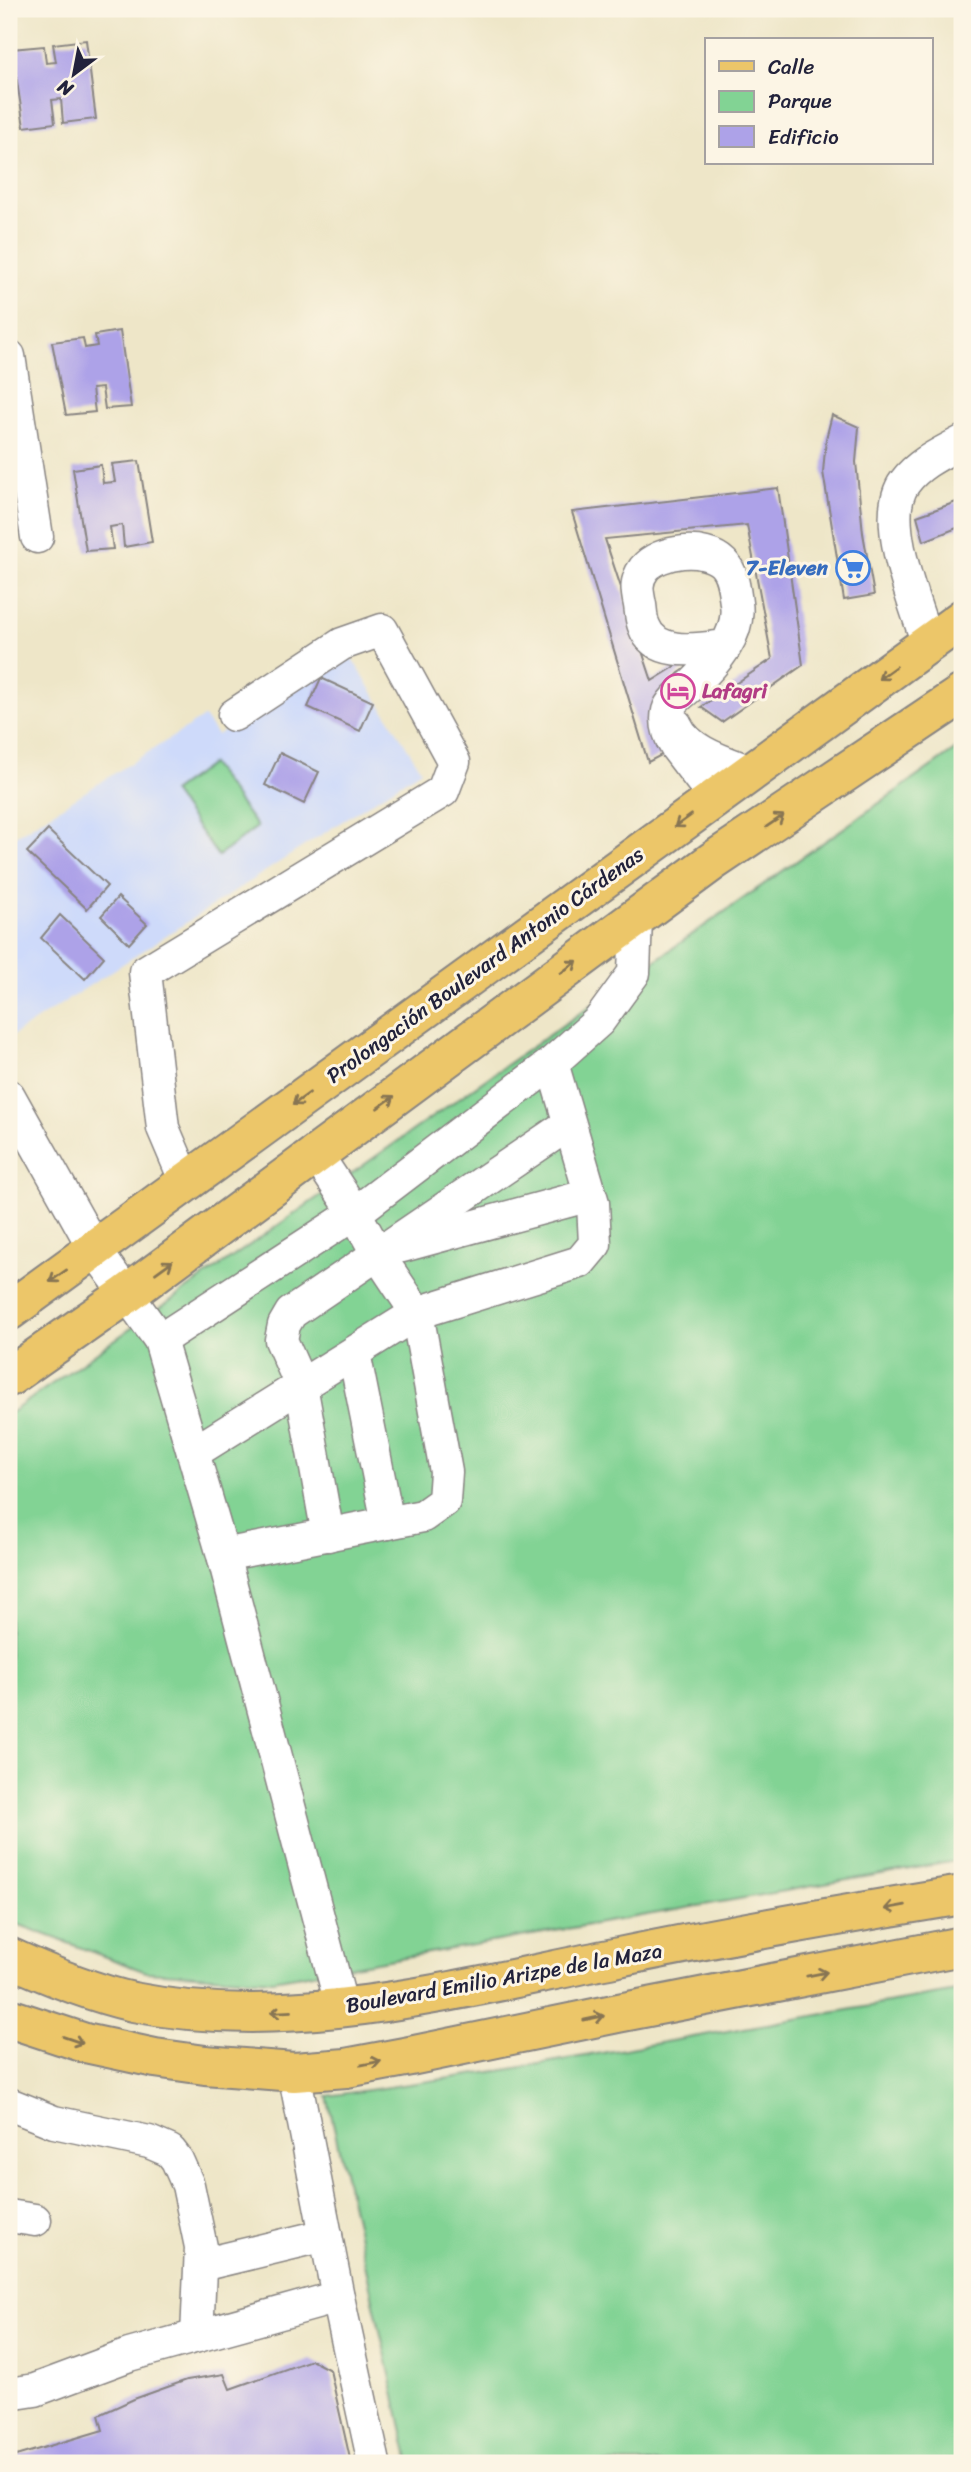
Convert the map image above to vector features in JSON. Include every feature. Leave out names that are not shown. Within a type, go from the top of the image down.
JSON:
[{"type":"main road","name":"Prolongación Boulevard Antonio Cárdenas","points":[[9,1311],[962,619]]},
{"type":"main road","points":[[814,794],[855,747],[962,672]]},
{"type":"main road","points":[[9,1377],[126,1295],[713,861],[962,694]]},
{"type":"main road","name":"Boulevard Emilio Arizpe de la Maza","points":[[9,1957],[90,1989],[130,2001],[212,2011],[274,2013],[389,2003],[622,1956],[962,1895]]},
{"type":"main road","points":[[9,2018],[85,2043],[155,2058],[294,2072],[346,2068],[410,2056],[962,1946]]},
{"type":"main road","points":[[9,1981],[71,2002],[130,2001]]},
{"type":"main road","points":[[294,2072],[295,2064],[321,2056],[341,2043],[345,2034],[342,2008]]},
{"type":"street","points":[[9,356],[37,537]]},
{"type":"street","points":[[928,644],[905,570],[896,527],[895,503],[903,484],[914,472],[934,457],[962,442]]},
{"type":"street","points":[[186,1182],[163,1128],[145,972],[443,791],[454,762],[382,630],[342,644],[234,715]]},
{"type":"street","points":[[715,798],[688,765],[671,738],[668,712],[673,702],[696,681],[725,646]]},
{"type":"street","points":[[682,694],[674,717],[679,733],[722,761],[751,772]]},
{"type":"street","points":[[160,1340],[355,1213],[552,1063],[599,1021],[634,972],[636,918]]},
{"type":"street","points":[[193,1452],[417,1313],[580,1262],[595,1244],[590,1195],[552,1063]]},
{"type":"street","points":[[9,1096],[95,1250],[160,1340],[223,1555],[342,2008]]},
{"type":"street","points":[[327,1535],[301,1385],[281,1340],[284,1325],[291,1313],[569,1124]]},
{"type":"street","points":[[223,1555],[423,1516],[444,1500],[446,1472],[417,1313],[316,1154]]},
{"type":"street","points":[[377,1253],[590,1195]]},
{"type":"street","points":[[354,1353],[388,1523]]},
{"type":"street","points":[[294,2072],[374,2463]]},
{"type":"street","points":[[9,2104],[54,2122],[149,2142],[170,2151],[188,2185],[201,2247],[197,2336]]},
{"type":"street","points":[[201,2265],[326,2235]]},
{"type":"street","points":[[9,2394],[35,2390],[129,2355],[338,2297]]},
{"type":"shaded area","points":[[348,652],[421,770],[12,1036],[9,1030],[9,840],[204,717],[217,735]]},
{"type":"green space","points":[[962,745],[962,1860],[273,1980],[146,1972],[9,1921],[9,1414]]},
{"type":"green space","points":[[211,764],[257,827],[218,856],[172,792]]},
{"type":"green space","points":[[962,1990],[962,2463],[410,2463],[327,2096],[505,2070]]},
{"type":"building","points":[[86,40],[96,119],[63,123],[61,99],[52,100],[55,123],[24,127],[12,49],[44,46],[46,63],[56,62],[53,44]]},
{"type":"building","points":[[120,331],[131,407],[105,409],[102,388],[92,389],[95,412],[66,415],[52,342],[83,338],[85,348],[97,346],[95,335]]},
{"type":"building","points":[[832,415],[859,427],[856,462],[863,533],[874,595],[844,600],[823,472],[826,439]]},
{"type":"building","points":[[139,461],[152,542],[124,547],[122,525],[110,527],[113,549],[86,551],[73,469],[101,465],[103,483],[115,482],[112,464]]},
{"type":"building","points":[[778,488],[803,665],[722,722],[701,707],[772,659],[747,525],[605,539],[652,681],[692,656],[694,664],[679,673],[667,686],[673,749],[648,762],[572,512]]},
{"type":"building","points":[[962,500],[962,526],[924,541],[917,516]]},
{"type":"building","points":[[321,678],[373,702],[360,731],[308,707]]},
{"type":"building","points":[[280,753],[319,772],[304,804],[265,785]]},
{"type":"building","points":[[48,830],[107,886],[87,909],[27,852]]},
{"type":"building","points":[[118,897],[147,924],[129,944],[101,916]]},
{"type":"building","points":[[60,915],[104,957],[85,979],[41,938]]},
{"type":"building","points":[[311,2360],[330,2370],[351,2463],[9,2463],[9,2458],[103,2430],[99,2415],[187,2380],[224,2374],[230,2389]]},
{"type":"place","name":"7-Eleven","points":[[853,568]]},
{"type":"place","name":"Lafagri","points":[[678,691]]}]
